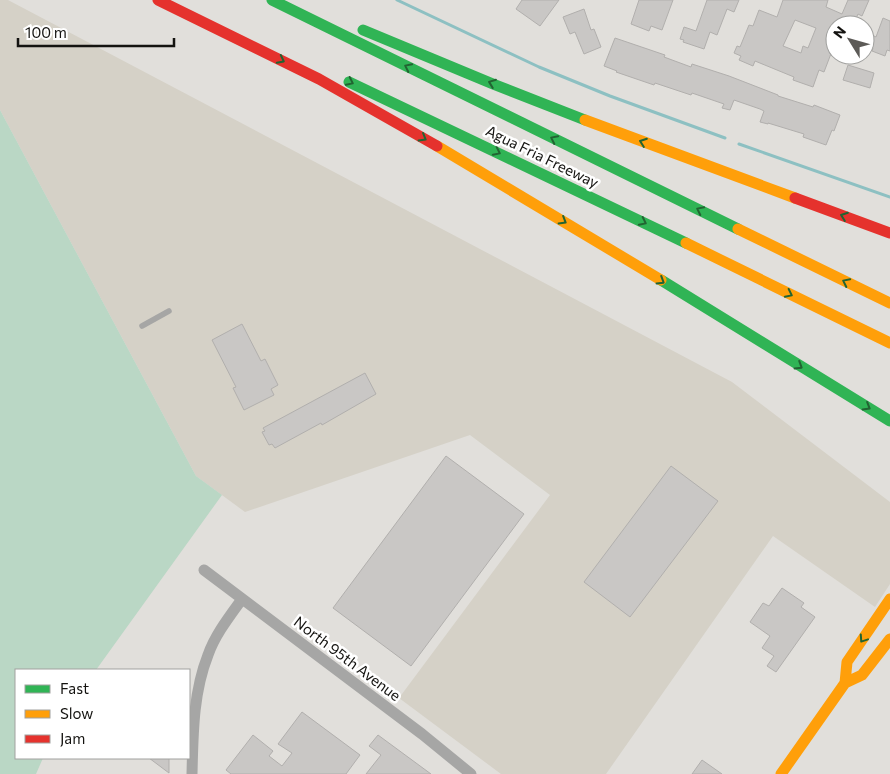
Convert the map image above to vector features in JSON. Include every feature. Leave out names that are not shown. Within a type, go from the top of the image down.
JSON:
[{"type":"main road","points":[[158,0],[319,79],[454,156],[605,246],[890,421]]},
{"type":"main road","name":"Agua Fria Freeway","points":[[180,0],[890,343]]},
{"type":"main road","name":"Agua Fria Freeway","points":[[272,0],[890,303]]},
{"type":"main road","points":[[357,27],[433,61],[581,119],[890,233]]},
{"type":"main road","points":[[781,774],[845,683],[848,662],[890,599]]},
{"type":"main road","points":[[845,683],[862,676],[890,639]]},
{"type":"street","name":"North 95th Avenue","points":[[204,570],[422,734],[471,774]]},
{"type":"street","points":[[192,774],[196,701],[203,670],[216,638],[242,599]]},
{"type":"lane","points":[[142,326],[169,311]]},
{"type":"shaded area","points":[[0,0],[8,0],[732,382],[890,502],[890,584],[875,607],[773,536],[606,774],[501,774],[399,698],[550,495],[470,435],[245,512],[196,476],[0,110]]},
{"type":"green space","points":[[0,110],[196,476],[222,495],[97,669],[15,669],[15,759],[43,759],[36,774],[0,774]]},
{"type":"building","points":[[522,0],[559,0],[540,26],[516,9]]},
{"type":"building","points":[[639,0],[673,0],[662,30],[651,26],[649,31],[631,24]]},
{"type":"building","points":[[707,0],[739,0],[734,12],[727,9],[717,35],[710,32],[704,49],[683,42],[684,40],[680,39],[684,27],[696,31]]},
{"type":"building","points":[[783,0],[828,0],[826,7],[842,14],[848,0],[869,0],[862,15],[825,15],[825,65],[827,65],[824,72],[819,70],[813,87],[793,80],[794,77],[755,61],[753,66],[739,60],[741,56],[734,53],[737,46],[740,47],[749,25],[753,26],[759,10],[777,17]],"holes":[[[795,20],[816,28],[808,48],[803,46],[801,53],[783,46]]]},
{"type":"building","points":[[584,9],[591,30],[594,29],[601,47],[584,54],[575,32],[570,34],[563,17]]},
{"type":"building","points":[[883,18],[890,21],[890,51],[887,50],[885,56],[875,52],[876,37]]},
{"type":"building","points":[[615,38],[665,55],[664,57],[691,67],[692,64],[729,76],[778,96],[813,107],[814,105],[840,115],[834,131],[832,130],[826,145],[803,137],[804,134],[760,122],[764,111],[760,109],[734,100],[730,110],[722,108],[724,104],[692,93],[691,95],[655,83],[654,85],[616,72],[604,66]]},
{"type":"building","points":[[848,65],[874,73],[870,88],[843,80]]},
{"type":"building","points":[[242,324],[261,361],[265,359],[278,385],[271,389],[274,395],[244,410],[233,388],[236,387],[212,340]]},
{"type":"building","points":[[365,373],[376,394],[322,425],[321,423],[275,448],[272,444],[269,445],[262,432],[265,431],[263,428]]},
{"type":"building","points":[[446,456],[524,514],[411,666],[333,608]]},
{"type":"building","points":[[671,466],[718,501],[630,617],[584,582]]},
{"type":"building","points":[[782,588],[804,603],[801,607],[815,617],[776,672],[767,666],[774,656],[762,648],[770,636],[750,622],[763,603],[769,606]]},
{"type":"building","points":[[302,712],[360,755],[346,774],[231,774],[226,770],[253,735],[273,751],[269,756],[282,766],[292,753],[278,744]]},
{"type":"building","points":[[378,735],[431,774],[366,774],[381,755],[369,746]]},
{"type":"building","points":[[150,759],[169,759],[169,773]]},
{"type":"building","points":[[702,760],[722,774],[692,774]]},
{"type":"waterway","points":[[397,0],[539,67],[610,96],[725,138]]},
{"type":"waterway","points":[[739,144],[890,197]]},
{"type":"traffic: fast","points":[[272,0],[738,229]]},
{"type":"traffic: fast","points":[[363,30],[585,120]]},
{"type":"traffic: fast","points":[[349,82],[686,243]]},
{"type":"traffic: fast","points":[[661,280],[890,421]]},
{"type":"traffic: slow","points":[[585,120],[795,198]]},
{"type":"traffic: slow","points":[[437,146],[661,280]]},
{"type":"traffic: slow","points":[[738,229],[890,303]]},
{"type":"traffic: slow","points":[[686,243],[890,343]]},
{"type":"traffic: slow","points":[[781,774],[845,683],[847,662],[890,599]]},
{"type":"traffic: slow","points":[[845,683],[862,675],[890,639]]},
{"type":"traffic: jam","points":[[158,0],[319,79],[437,146]]},
{"type":"traffic: jam","points":[[795,198],[890,233]]}]
